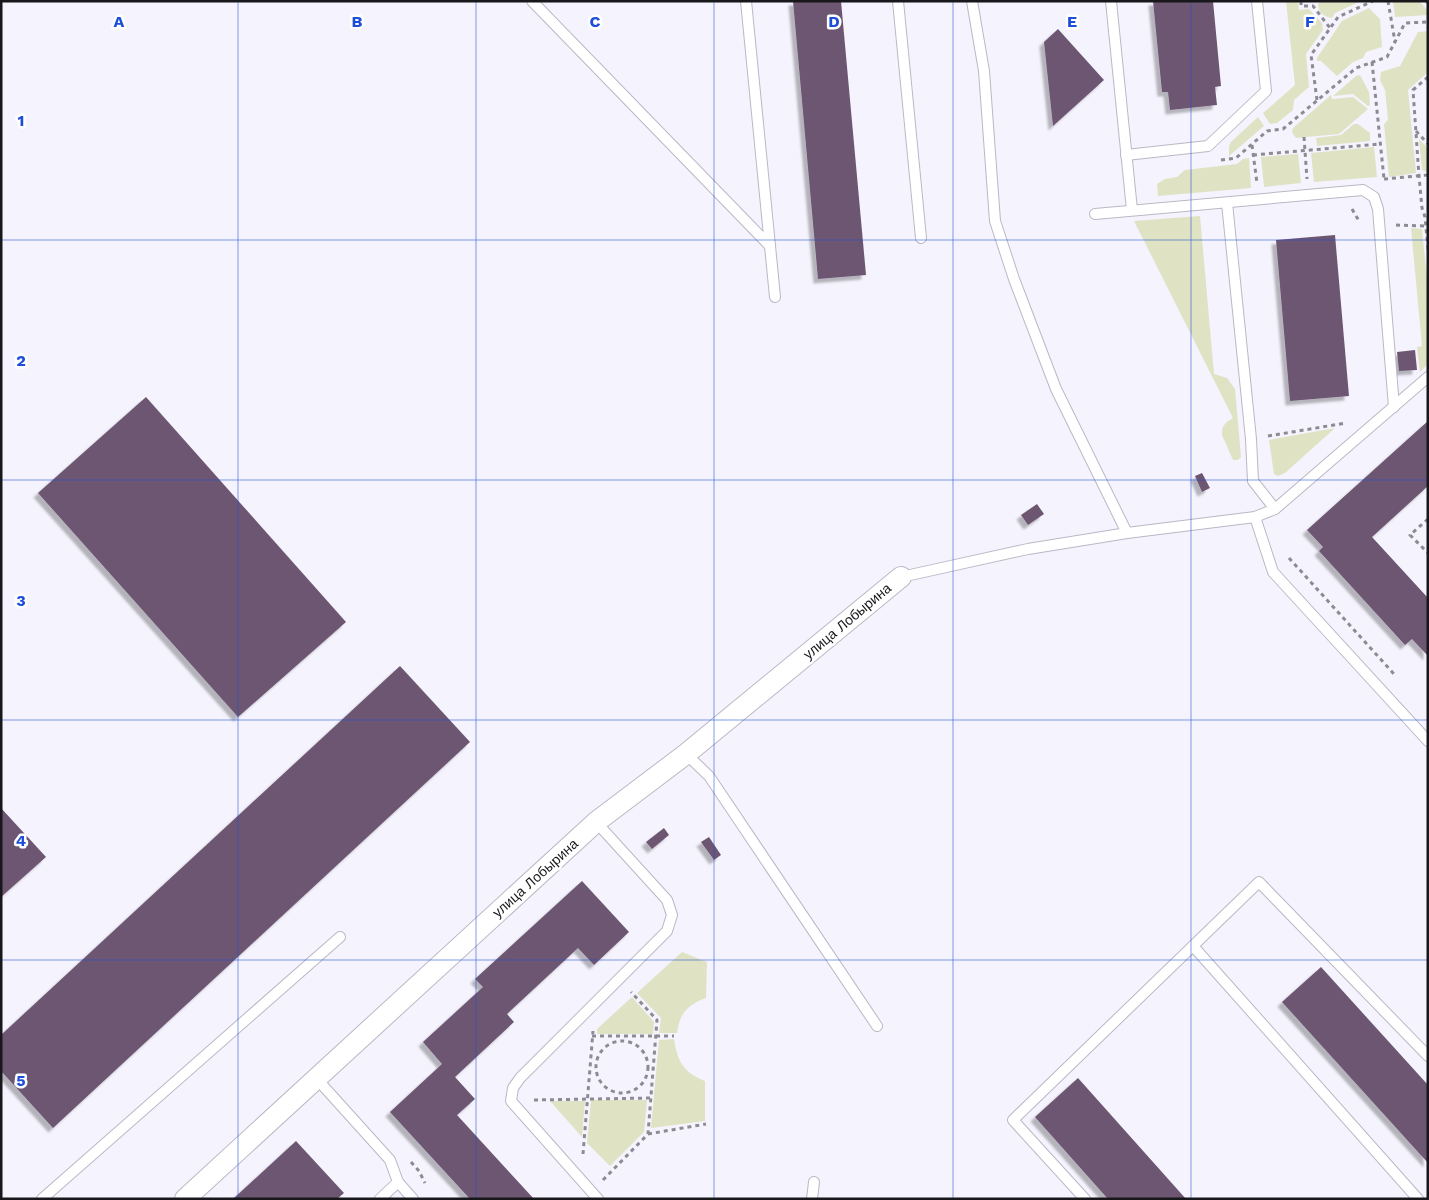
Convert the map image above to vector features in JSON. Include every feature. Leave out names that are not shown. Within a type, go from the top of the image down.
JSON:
[{"type":"street","name":"улица Лобырина","points":[[186,1199],[596,822],[686,754],[900,577]]},
{"type":"lane","points":[[532,1],[770,246]]},
{"type":"lane","points":[[746,1],[775,297]]},
{"type":"lane","points":[[898,1],[921,238]]},
{"type":"lane","points":[[972,1],[984,71],[995,221],[1014,279],[1056,388],[1127,533]]},
{"type":"lane","points":[[1110,1],[1132,210]]},
{"type":"lane","points":[[1126,155],[1208,146],[1266,91],[1257,1]]},
{"type":"lane","points":[[1095,214],[1363,190],[1374,197],[1378,209],[1394,408]]},
{"type":"lane","points":[[1227,202],[1251,439],[1253,481],[1275,509]]},
{"type":"lane","points":[[900,577],[1028,549],[1127,533],[1255,517],[1275,509],[1428,378]]},
{"type":"lane","points":[[1255,517],[1273,572],[1428,741]]},
{"type":"lane","points":[[686,754],[709,776],[878,1026]]},
{"type":"lane","points":[[595,1196],[510,1101],[513,1088],[520,1078],[667,931],[672,915],[667,900],[596,822]]},
{"type":"lane","points":[[1086,1199],[1013,1120],[1259,882],[1428,1056]]},
{"type":"lane","points":[[42,1199],[340,937]]},
{"type":"lane","points":[[1193,946],[1418,1199]]},
{"type":"lane","points":[[316,1078],[390,1160],[398,1182],[413,1199]]},
{"type":"lane","points":[[380,1199],[398,1182]]},
{"type":"lane","points":[[812,1199],[814,1182]]},
{"type":"path","points":[[1301,1],[1301,6],[1313,6],[1318,1]]},
{"type":"path","points":[[1317,100],[1311,55],[1338,17],[1373,1]]},
{"type":"path","points":[[1388,1],[1395,43]]},
{"type":"path","points":[[1313,6],[1330,28]]},
{"type":"path","points":[[1216,161],[1236,158],[1267,131],[1283,129],[1356,68],[1388,57],[1405,23],[1428,22]]},
{"type":"path","points":[[1372,62],[1384,179],[1374,197]]},
{"type":"path","points":[[1428,77],[1413,90],[1422,208],[1427,226],[1428,249]]},
{"type":"path","points":[[1416,131],[1428,144]]},
{"type":"path","points":[[1304,138],[1308,194]]},
{"type":"path","points":[[1252,144],[1260,199]]},
{"type":"path","points":[[1253,155],[1380,144]]},
{"type":"path","points":[[1384,179],[1428,175]]},
{"type":"path","points":[[1350,207],[1359,220],[1360,229]]},
{"type":"path","points":[[1379,225],[1427,226]]},
{"type":"path","points":[[1251,439],[1347,423],[1365,432]]},
{"type":"path","points":[[1266,427],[1267,436]]},
{"type":"path","points":[[1428,519],[1410,535],[1428,554]]},
{"type":"path","points":[[1288,558],[1395,675]]},
{"type":"path","points":[[595,1196],[648,1134],[657,1020],[619,979]]},
{"type":"path","points":[[580,1179],[595,1003]]},
{"type":"path","points":[[592,1036],[674,1036]]},
{"type":"path","points":[[622,1036],[622,1042]]},
{"type":"path","points":[[622,1042],[629,1043],[640,1049],[646,1060],[647,1068],[644,1080],[638,1087],[621,1093],[614,1092],[604,1085],[597,1075],[596,1066],[602,1050],[612,1043],[622,1042]]},
{"type":"path","points":[[590,1066],[596,1066]]},
{"type":"path","points":[[647,1068],[653,1069]]},
{"type":"path","points":[[620,1099],[621,1093]]},
{"type":"path","points":[[510,1101],[651,1098]]},
{"type":"path","points":[[648,1134],[706,1124]]},
{"type":"green space","points":[[1286,1],[1298,1],[1299,10],[1309,9],[1322,23],[1323,30],[1306,54],[1309,87],[1294,100],[1293,110],[1277,123],[1270,124],[1263,113],[1295,85]]},
{"type":"green space","points":[[1321,1],[1361,1],[1335,13],[1332,18],[1326,17],[1320,12],[1318,4]]},
{"type":"green space","points":[[1393,1],[1419,1],[1428,11],[1428,15],[1395,17]]},
{"type":"green space","points":[[1369,8],[1380,19],[1382,47],[1366,52],[1363,58],[1353,62],[1337,76],[1321,61],[1317,61],[1317,58],[1342,21]]},
{"type":"green space","points":[[1428,31],[1428,72],[1408,90],[1416,173],[1389,177],[1384,124],[1388,120],[1385,90],[1380,80],[1381,72],[1400,66],[1418,32]]},
{"type":"green space","points":[[1360,75],[1369,92],[1370,105],[1368,106],[1353,94],[1333,96],[1356,76]]},
{"type":"green space","points":[[1331,95],[1332,99],[1353,97],[1368,109],[1339,134],[1296,138],[1292,132],[1293,128]]},
{"type":"green space","points":[[1258,117],[1264,126],[1229,156],[1231,142]]},
{"type":"green space","points":[[1354,124],[1358,124],[1370,133],[1370,141],[1317,146],[1316,138],[1341,135]]},
{"type":"green space","points":[[1419,139],[1428,148],[1428,172],[1422,170]]},
{"type":"green space","points":[[1374,147],[1377,177],[1314,182],[1311,153]]},
{"type":"green space","points":[[1298,154],[1301,183],[1264,187],[1261,157]]},
{"type":"green space","points":[[1249,158],[1251,188],[1158,196],[1157,184],[1165,179],[1177,177],[1185,170],[1237,164],[1243,159]]},
{"type":"green space","points":[[1200,216],[1214,374],[1227,378],[1235,389],[1241,457],[1238,460],[1233,460],[1222,435],[1224,425],[1233,418],[1134,221]]},
{"type":"green space","points":[[1411,228],[1422,229],[1428,289],[1428,364],[1420,372],[1417,347],[1422,346]]},
{"type":"green space","points":[[1335,428],[1285,473],[1278,476],[1274,474],[1269,440]]},
{"type":"green space","points":[[682,952],[707,962],[706,998],[689,1007],[682,1015],[677,1033],[659,1033],[661,1018],[637,993]]},
{"type":"green space","points":[[632,997],[654,1022],[653,1034],[597,1034],[597,1029]]},
{"type":"green space","points":[[674,1039],[677,1054],[683,1065],[692,1074],[705,1081],[705,1121],[651,1128],[659,1040]]},
{"type":"green space","points":[[591,1100],[647,1100],[644,1132],[610,1166],[587,1143]]},
{"type":"green space","points":[[550,1101],[585,1101],[582,1137]]},
{"type":"building","points":[[793,1],[841,1],[866,275],[818,279]]},
{"type":"building","points":[[1153,1],[1213,1],[1221,86],[1215,87],[1217,105],[1170,110],[1168,92],[1162,92]]},
{"type":"building","points":[[1058,29],[1104,80],[1053,126],[1044,42]]},
{"type":"building","points":[[1335,235],[1349,396],[1290,401],[1276,240]]},
{"type":"building","points":[[1415,350],[1417,370],[1399,371],[1397,352]]},
{"type":"building","points":[[146,397],[346,622],[238,717],[38,493]]},
{"type":"building","points":[[1428,421],[1428,486],[1372,537],[1428,598],[1428,656],[1412,639],[1405,645],[1319,551],[1323,547],[1307,530]]},
{"type":"building","points":[[1202,473],[1210,488],[1202,492],[1195,476]]},
{"type":"building","points":[[1037,504],[1044,514],[1028,525],[1021,515]]},
{"type":"building","points":[[400,666],[470,742],[53,1128],[1,1071],[1,1035]]},
{"type":"building","points":[[1,808],[46,857],[1,897]]},
{"type":"building","points":[[664,828],[669,835],[652,849],[646,842]]},
{"type":"building","points":[[709,837],[721,855],[714,860],[701,842]]},
{"type":"building","points":[[582,881],[629,932],[594,965],[578,948],[507,1014],[514,1022],[455,1077],[475,1099],[457,1115],[534,1199],[470,1199],[390,1112],[442,1064],[423,1042],[483,987],[475,979]]},
{"type":"building","points":[[1321,967],[1428,1085],[1428,1163],[1282,1002]]},
{"type":"building","points":[[1078,1078],[1186,1199],[1108,1199],[1035,1117]]},
{"type":"building","points":[[296,1141],[344,1193],[337,1199],[233,1199]]}]
